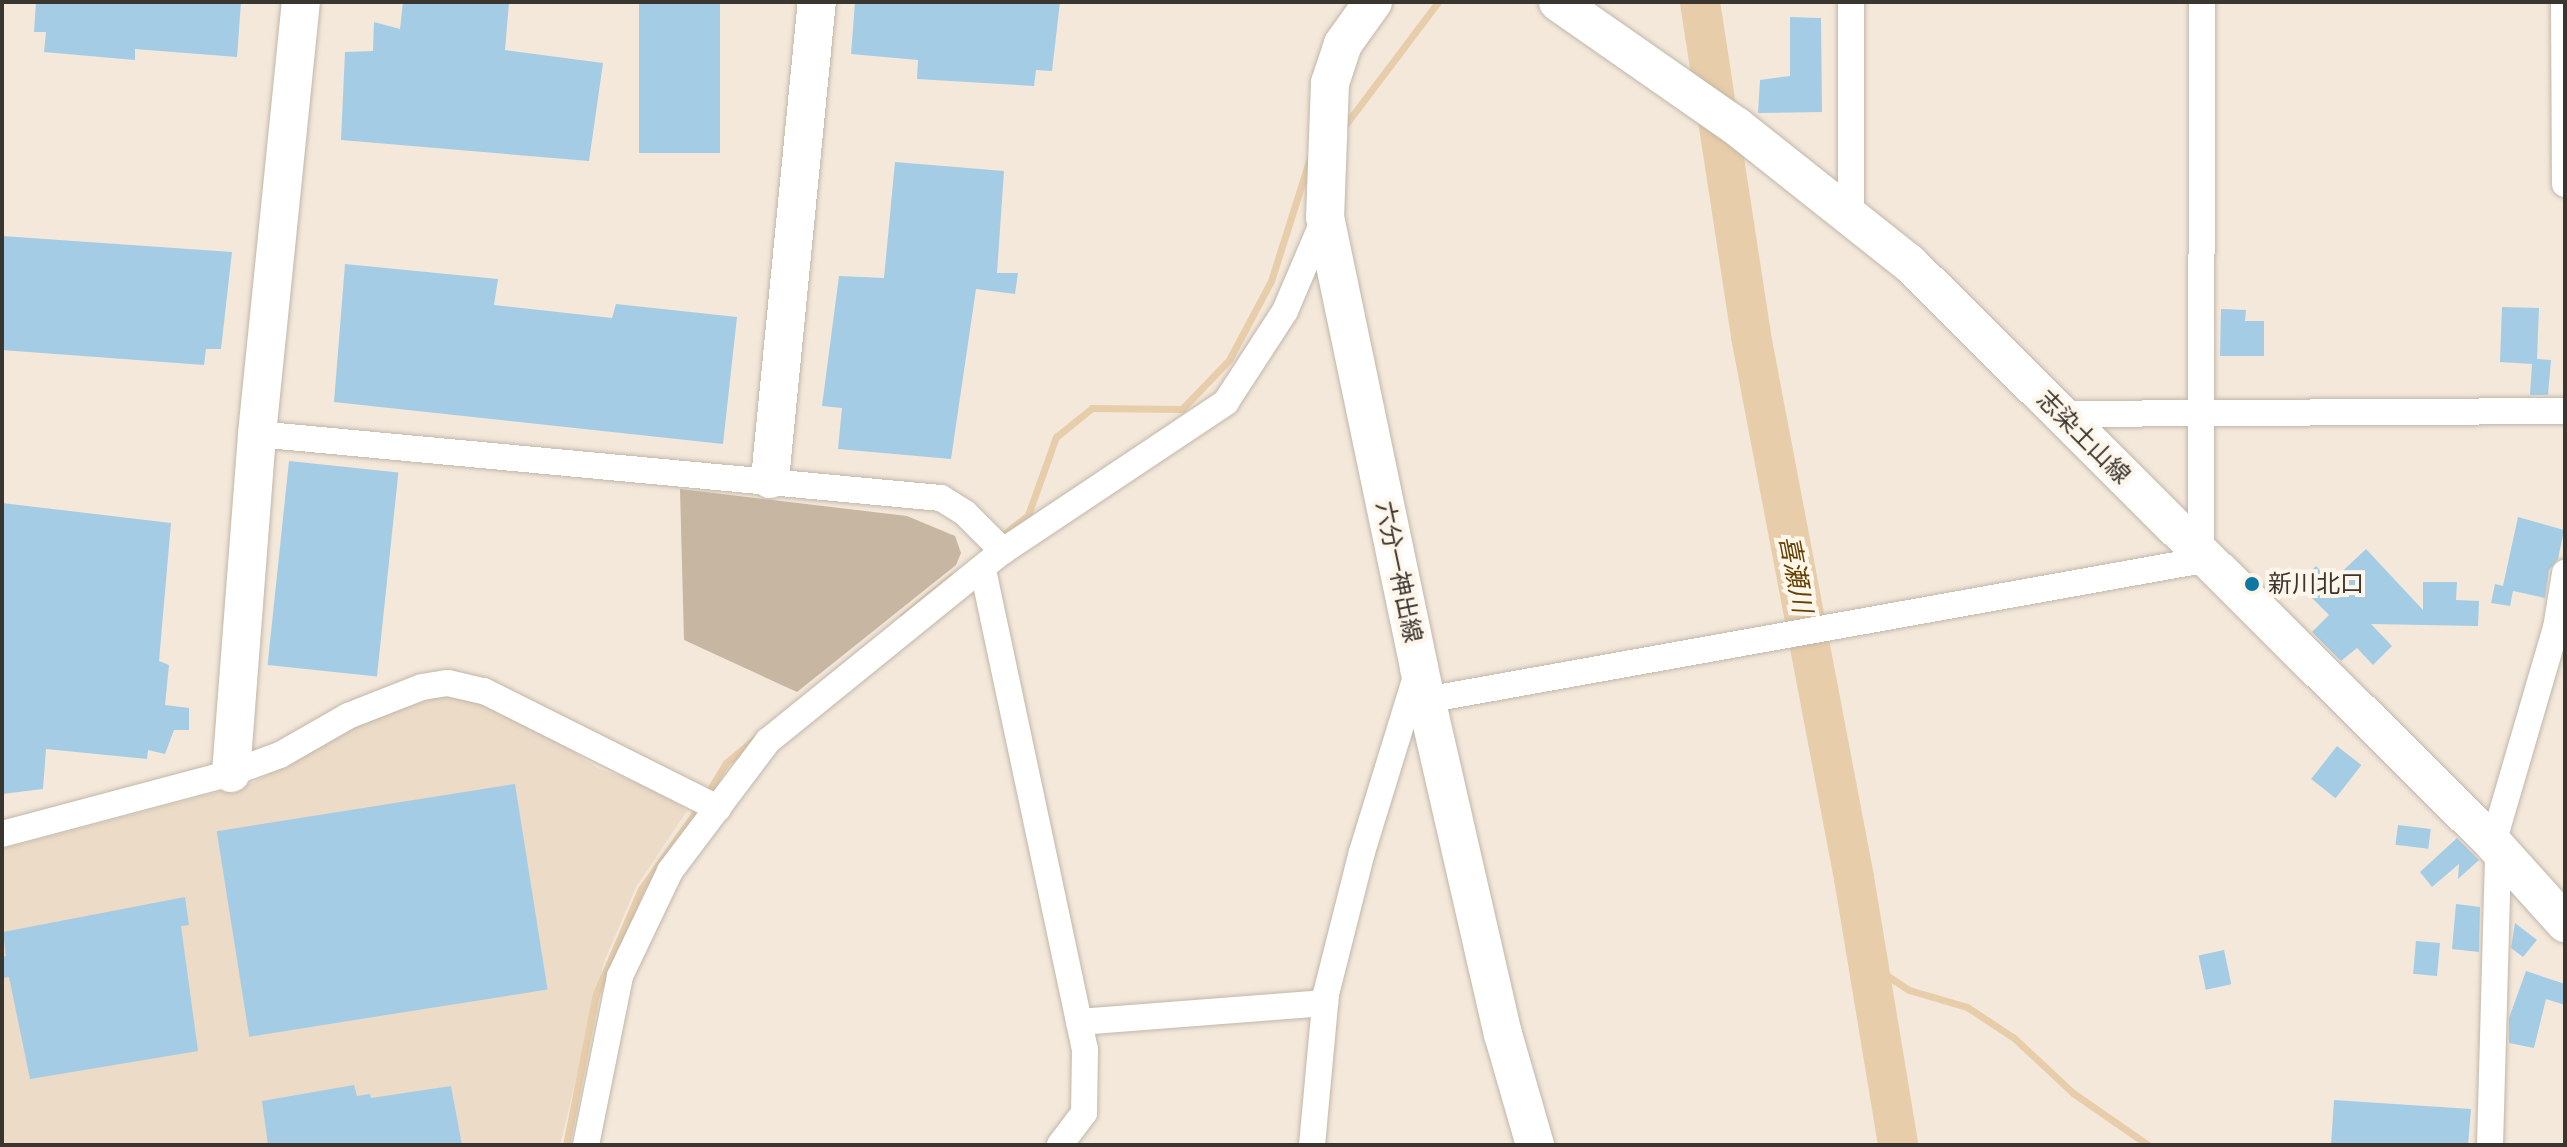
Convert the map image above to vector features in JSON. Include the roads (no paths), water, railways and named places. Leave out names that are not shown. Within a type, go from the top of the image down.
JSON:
[{"type":"main road","points":[[231,773],[257,434],[301,2]]},
{"type":"main road","points":[[770,479],[817,2]]},
{"type":"main road","name":"六分一神出線","points":[[1373,2],[1343,44],[1330,83],[1325,217],[1423,684],[1503,1034],[1535,1145]]},
{"type":"main road","name":"志染土山線","points":[[1558,2],[1695,95],[1851,213],[2205,557],[2495,847],[2565,923]]},
{"type":"street","points":[[1851,2],[1851,213]]},
{"type":"street","points":[[1312,1145],[1325,1003],[1362,852],[1423,684],[1782,636],[2205,557],[2202,2]]},
{"type":"street","points":[[2564,2],[2565,184]]},
{"type":"street","points":[[586,1145],[620,976],[670,871],[768,741],[1003,551],[1226,402],[1285,311],[1325,217]]},
{"type":"street","points":[[2060,414],[2565,411]]},
{"type":"street","points":[[257,434],[770,479],[941,498],[965,513],[1003,551]]},
{"type":"street","points":[[983,570],[1085,1049],[1084,1113],[1060,1145]]},
{"type":"street","points":[[2490,1145],[2495,847],[2556,628],[2565,573]]},
{"type":"street","points":[[2,834],[231,773],[280,755],[348,716],[422,687],[448,683],[484,691],[718,808]]},
{"type":"street","points":[[1079,1022],[1325,1003]]},
{"type":"waterway","points":[[1343,128],[1438,2]]},
{"type":"waterway","name":"喜瀬川","points":[[1700,2],[1751,336],[1854,878],[1898,1145]]},
{"type":"waterway","points":[[999,538],[1028,515],[1056,437],[1092,408],[1182,409],[1229,360],[1271,281],[1312,152]]},
{"type":"waterway","points":[[903,616],[952,576]]},
{"type":"waterway","points":[[706,796],[726,763],[758,736]]},
{"type":"waterway","points":[[566,1145],[596,994],[641,889],[700,806]]},
{"type":"waterway","points":[[1868,963],[1909,990],[1967,1007],[2014,1038],[2073,1093],[2148,1145]]},
{"type":"place","name":"新川北口","points":[[2252,584]]}]
